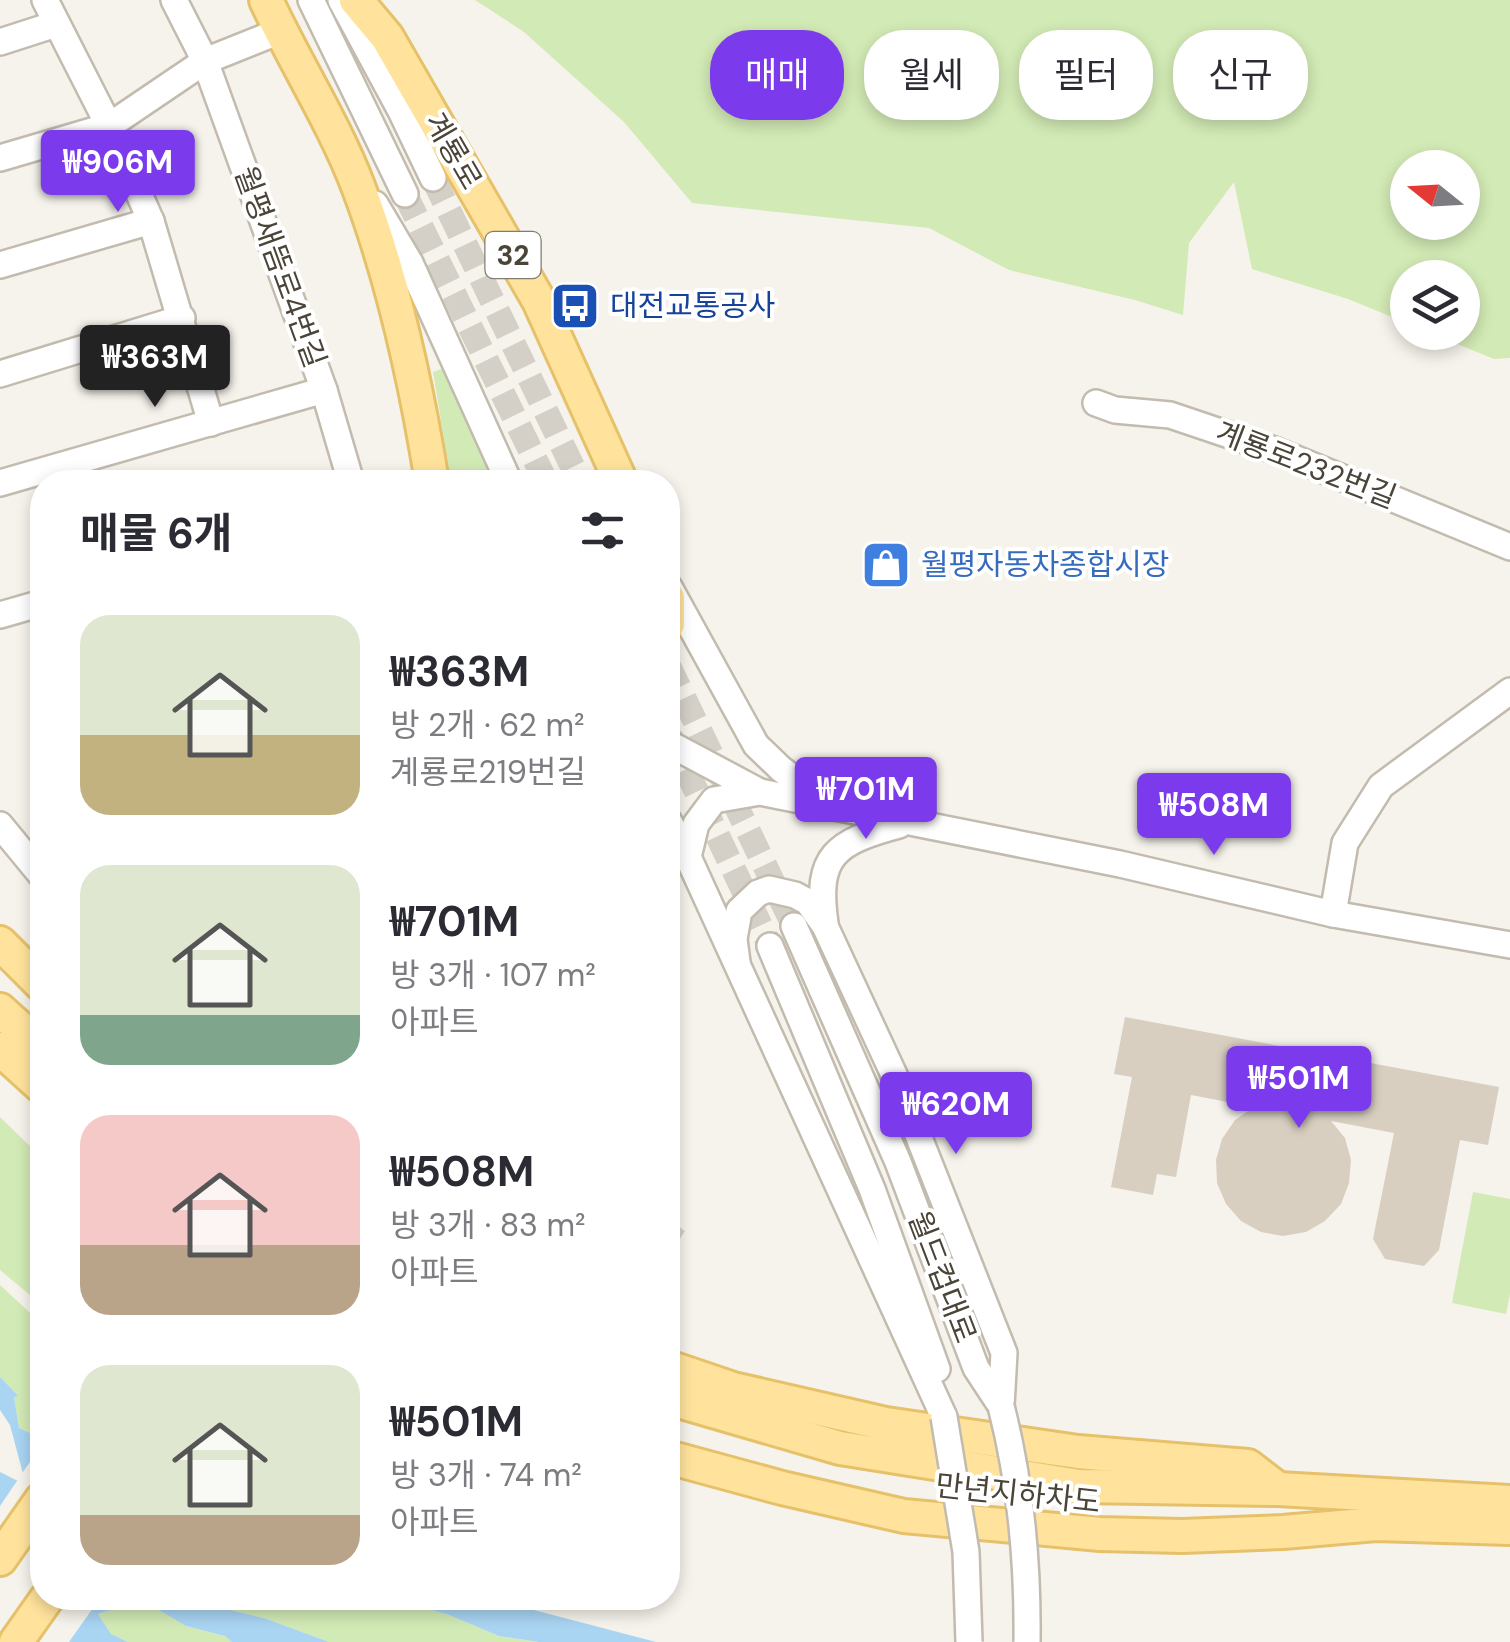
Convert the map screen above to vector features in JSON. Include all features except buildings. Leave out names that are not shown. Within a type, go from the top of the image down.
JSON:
[{"type":"main road","points":[[266,0],[358,184],[388,275],[422,418],[430,470]]},
{"type":"main road","name":"계룡로","points":[[356,0],[387,37],[539,301],[616,470]]},
{"type":"main road","points":[[0,942],[28,976]]},
{"type":"main road","points":[[0,1010],[30,1037]]},
{"type":"main road","points":[[0,1050],[30,1076]]},
{"type":"main road","points":[[680,1371],[734,1389],[886,1424],[1078,1452],[1248,1466],[1278,1488]]},
{"type":"main road","name":"만년지하차도","points":[[680,1401],[840,1448],[1079,1486],[1278,1488],[1510,1502]]},
{"type":"main road","name":"만년지하차도","points":[[680,1421],[890,1480],[1079,1502],[1331,1515],[1376,1524]]},
{"type":"main road","points":[[680,1460],[904,1516],[1100,1534],[1249,1534],[1376,1524],[1510,1528]]},
{"type":"main road","points":[[0,1559],[30,1516]]},
{"type":"main road","points":[[16,1642],[39,1610]]},
{"type":"street","points":[[45,0],[109,126],[151,221],[211,422]]},
{"type":"street","name":"월평새뜸로4번길","points":[[174,0],[205,61],[324,390],[347,470]]},
{"type":"street","points":[[310,0],[405,194]]},
{"type":"street","points":[[341,0],[433,178]]},
{"type":"street","points":[[0,42],[56,24]]},
{"type":"street","points":[[0,158],[109,126],[205,61],[280,31]]},
{"type":"street","points":[[342,148],[410,263],[504,470]]},
{"type":"street","points":[[0,265],[151,221]]},
{"type":"street","points":[[0,374],[182,318]]},
{"type":"street","points":[[78,470],[211,422],[324,390]]},
{"type":"street","name":"계룡로232번길","points":[[1096,403],[1115,410],[1170,414],[1277,451],[1510,546]]},
{"type":"street","points":[[0,483],[30,479]]},
{"type":"street","points":[[0,615],[30,606]]},
{"type":"street","points":[[680,606],[756,745],[833,808]]},
{"type":"street","points":[[1333,914],[1345,843],[1381,786],[1510,690]]},
{"type":"street","points":[[680,749],[760,792],[1120,864],[1333,914],[1510,946]]},
{"type":"street","points":[[688,857],[696,824],[714,800],[760,792]]},
{"type":"street","points":[[825,926],[820,888],[826,866],[842,846],[908,822]]},
{"type":"street","points":[[0,825],[30,861]]},
{"type":"street","points":[[680,843],[944,1417]]},
{"type":"street","points":[[736,962],[734,939],[739,911],[758,893],[769,889],[794,895],[808,902],[825,926],[896,1079],[1004,1353],[1001,1406]]},
{"type":"street","name":"월드컵대로","points":[[794,926],[898,1162],[976,1368],[1001,1406],[1014,1456],[1026,1550],[1027,1642]]},
{"type":"street","name":"월드컵대로","points":[[770,946],[878,1207],[939,1373],[966,1552],[968,1642]]},
{"type":"green space","points":[[475,0],[1510,0],[1510,358],[1494,359],[1472,350],[1480,350],[1480,260],[1390,260],[1390,316],[1252,269],[1234,182],[1189,243],[1183,315],[1009,270],[929,228],[692,203],[624,122],[524,32]]},
{"type":"green space","points":[[444,368],[492,470],[449,470],[433,372]]},
{"type":"green space","points":[[0,1117],[30,1146],[30,1295],[0,1270]]},
{"type":"green space","points":[[1473,1192],[1510,1199],[1510,1294],[1506,1314],[1452,1303]]},
{"type":"green space","points":[[0,1285],[30,1313],[30,1433],[19,1428],[14,1397],[0,1377]]},
{"type":"green space","points":[[111,1610],[160,1610],[186,1626],[225,1636],[232,1642],[128,1642],[111,1634],[98,1614]]},
{"type":"green space","points":[[230,1610],[432,1610],[499,1636],[539,1642],[329,1642]]},
{"type":"water","points":[[0,1377],[18,1396],[14,1397],[19,1428],[30,1433],[30,1610],[111,1610],[98,1614],[111,1634],[128,1642],[25,1642],[0,1624],[0,1472],[26,1485],[10,1425],[0,1410]]},
{"type":"water","points":[[159,1610],[230,1610],[329,1642],[232,1642],[225,1636],[186,1626]]},
{"type":"water","points":[[432,1610],[534,1610],[656,1642],[539,1642],[499,1636]]},
{"type":"pier","points":[[30,1462],[30,1610],[92,1610],[69,1642],[16,1642],[0,1630],[0,1506]]},
{"type":"tunnel","points":[[433,178],[574,470]]},
{"type":"tunnel","points":[[405,194],[540,470]]},
{"type":"tunnel","points":[[680,690],[794,926]]},
{"type":"tunnel","points":[[680,757],[770,946]]},
{"type":"place","name":"대전교통공사","points":[[575,306]]},
{"type":"place","name":"월평자동차종합시장","points":[[886,565]]}]
